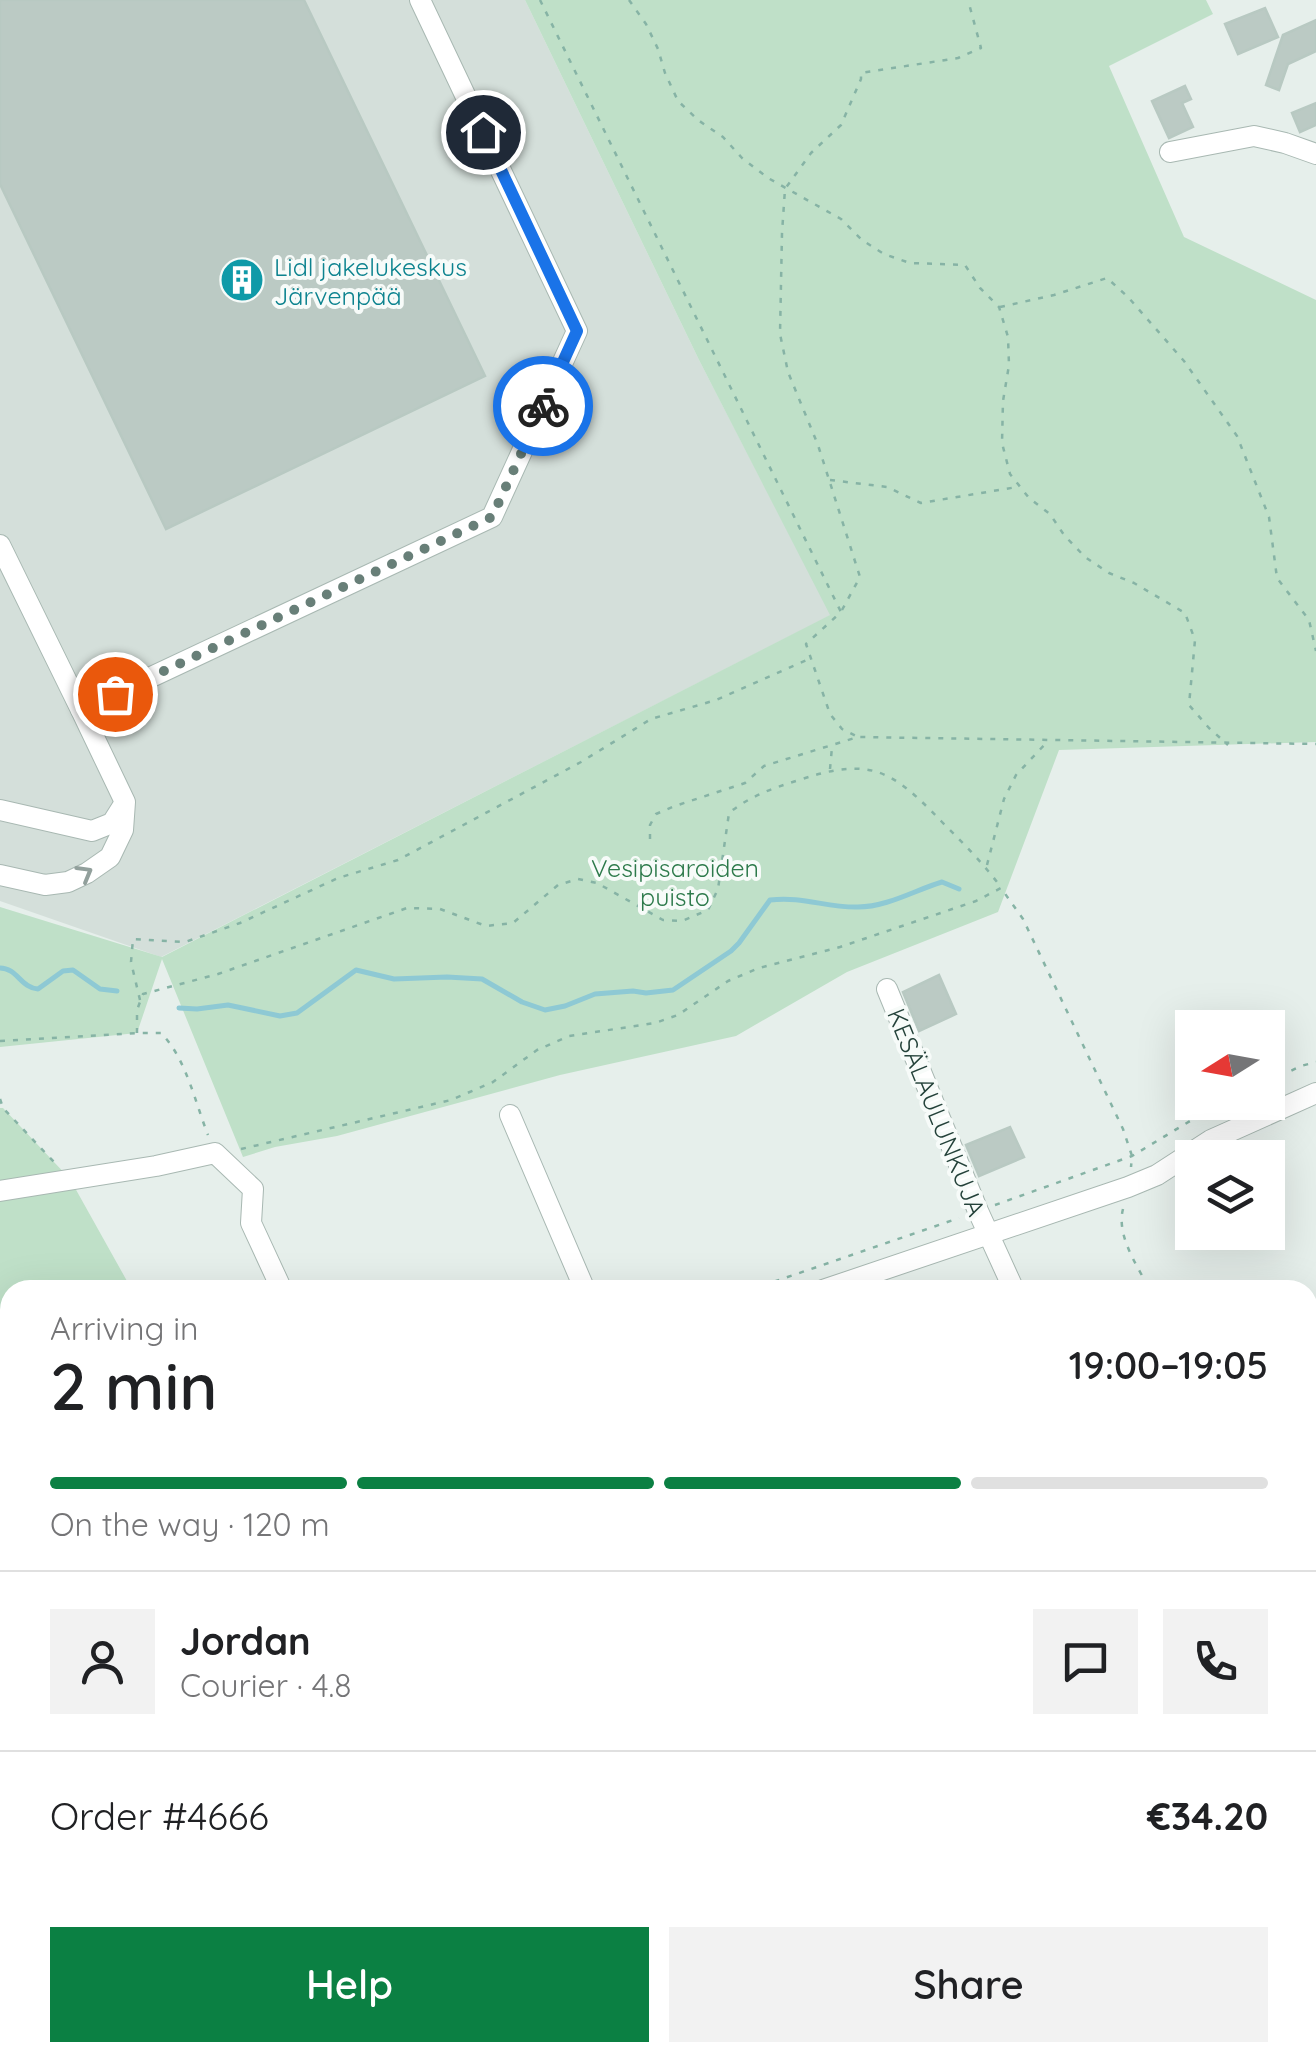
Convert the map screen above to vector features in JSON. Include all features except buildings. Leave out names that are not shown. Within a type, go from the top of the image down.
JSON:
[{"type":"street","points":[[80,710],[492,517],[577,331],[420,0]]},
{"type":"street","points":[[1170,152],[1254,136],[1316,154]]},
{"type":"street","points":[[0,545],[126,802],[124,830],[110,857],[87,873],[68,882],[45,885],[0,875]]},
{"type":"street","points":[[0,810],[92,831],[112,823],[126,802]]},
{"type":"street","name":"KESÄLAULUNKUJA","points":[[887,989],[1009,1280]]},
{"type":"street","points":[[853,1280],[1158,1175],[1211,1140],[1316,1093]]},
{"type":"street","points":[[510,1116],[582,1280]]},
{"type":"street","points":[[0,1192],[215,1153],[253,1189],[251,1223],[277,1280]]},
{"type":"path","points":[[540,0],[842,612]]},
{"type":"path","points":[[630,0],[658,48],[678,101],[755,168],[841,219],[862,240],[884,254],[910,263],[965,266],[999,307],[1008,337],[1010,365],[1003,400],[1002,443],[1010,474],[1085,557],[1185,613],[1194,640],[1189,705],[1227,744]]},
{"type":"path","points":[[858,737],[842,728],[830,714],[806,644],[842,612],[860,577],[818,445],[788,372],[780,334],[785,189],[811,152],[841,125],[861,73],[958,58],[981,48],[968,0]]},
{"type":"path","points":[[999,307],[1107,278],[1128,297],[1184,361],[1237,436],[1269,517],[1277,578],[1308,620],[1316,651]]},
{"type":"path","points":[[829,480],[888,487],[922,503],[1020,487]]},
{"type":"path","points":[[140,1002],[131,962],[133,940],[185,942],[240,923],[338,878],[398,860],[581,762],[651,719],[716,700],[811,658]]},
{"type":"path","points":[[650,839],[650,825],[656,814],[745,783],[764,766],[858,737],[1316,744]]},
{"type":"path","points":[[986,868],[1004,799],[1016,775],[1049,740]]},
{"type":"path","points":[[830,770],[832,746]]},
{"type":"path","points":[[137,1033],[137,1010],[143,994],[218,974],[406,908],[440,909],[486,926],[513,923],[558,885],[578,879],[596,883],[663,920],[682,921],[708,910],[718,889],[729,813],[745,800],[830,770],[857,768],[886,775],[911,790],[986,868],[1022,919],[1123,1129],[1132,1156],[1122,1230],[1145,1280]]},
{"type":"path","points":[[0,1042],[161,1033],[180,1064],[215,1153],[450,1100],[493,1082],[537,1050],[569,1036],[678,1015],[728,982],[759,968],[840,947],[976,901],[1000,888]]},
{"type":"path","points":[[1285,1074],[1316,1062]]},
{"type":"path","points":[[0,1099],[3,1108],[70,1179]]},
{"type":"shaded area","points":[[0,0],[525,0],[699,360],[831,615],[161,957],[0,901]]},
{"type":"green space","name":"Vesipisaroiden puisto","points":[[525,0],[1206,0],[1213,14],[1109,66],[1184,237],[1316,300],[1316,742],[1059,750],[998,912],[847,972],[736,1036],[560,1075],[337,1136],[243,1157],[162,959],[137,1033],[0,1047],[0,907],[162,957],[830,615],[699,360]]},
{"type":"green space","points":[[3,1108],[70,1179],[126,1280],[0,1280]]},
{"type":"waterway","points":[[179,1008],[228,1005],[280,1016],[297,1013],[356,970],[394,979],[482,979],[545,1010],[595,994],[673,990],[731,951],[770,900],[858,907],[890,901],[942,882],[959,889]]},
{"type":"waterway","points":[[0,968],[11,971],[32,988],[38,989],[63,971],[73,970],[100,989],[117,991]]},
{"type":"way so far","points":[[115,694],[492,517],[543,406]]},
{"type":"place","name":"Lidl jakelukeskus Järvenpää","points":[[242,280]]},
{"type":"route","points":[[483,132],[577,331],[543,406]]}]
